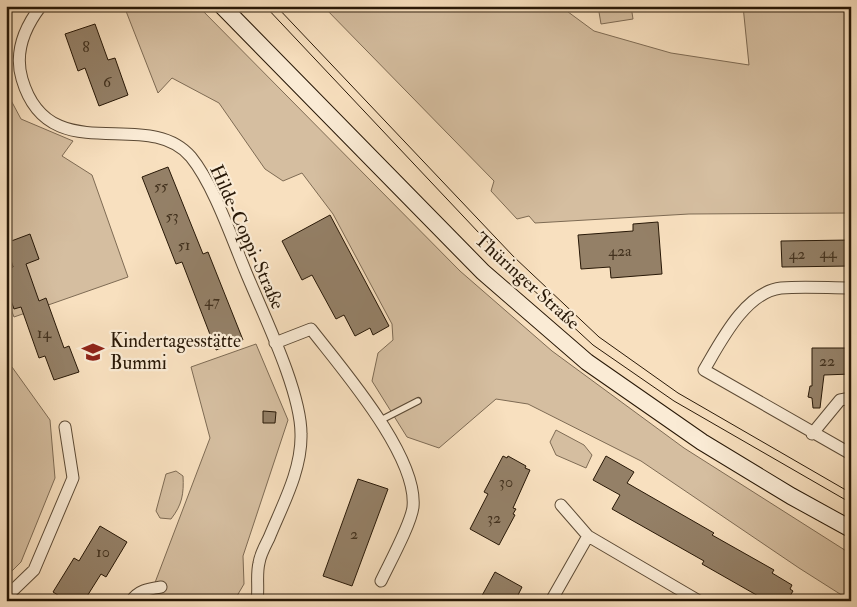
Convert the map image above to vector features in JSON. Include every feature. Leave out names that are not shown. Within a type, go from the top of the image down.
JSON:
[{"type":"main road","name":"Thüringer Straße","points":[[222,6],[483,272],[587,362],[702,442],[791,496],[851,529]]},
{"type":"street","name":"Hilde-Coppi-Straße","points":[[41,6],[30,20],[18,50],[18,67],[26,92],[43,114],[62,128],[94,134],[162,137],[190,156],[215,198],[275,343],[294,396],[302,434],[296,467],[258,564],[259,590],[257,601]]},
{"type":"street","points":[[851,288],[779,288],[767,292],[743,310],[726,333],[704,370],[812,434],[851,454]]},
{"type":"street","points":[[275,343],[311,329],[381,420],[410,480],[413,508],[382,581]]},
{"type":"street","points":[[812,434],[840,400],[851,398]]},
{"type":"street","points":[[6,597],[34,570],[73,478],[65,427]]},
{"type":"street","points":[[561,505],[588,536],[699,601]]},
{"type":"street","points":[[551,601],[588,536]]},
{"type":"street","points":[[131,601],[136,594],[146,589],[161,587]]},
{"type":"street","points":[[675,601],[680,590]]},
{"type":"lane","points":[[381,420],[418,401]]},
{"type":"shaded area","points":[[124,6],[198,6],[460,271],[552,351],[684,448],[851,554],[851,601],[641,461],[528,404],[496,399],[439,448],[407,437],[372,381],[378,353],[393,340],[392,324],[333,214],[302,173],[283,181],[265,169],[219,103],[172,78],[158,93]]},
{"type":"shaded area","points":[[323,6],[560,6],[594,31],[671,53],[749,65],[743,6],[851,6],[851,213],[689,214],[535,223],[529,216],[517,219],[491,191],[494,181]]},
{"type":"shaded area","points":[[598,6],[631,6],[633,19],[601,24]]},
{"type":"shaded area","points":[[6,91],[21,119],[73,141],[62,156],[92,175],[128,277],[14,317],[6,296]]},
{"type":"shaded area","points":[[256,344],[288,420],[243,556],[244,584],[234,601],[148,601],[210,438],[191,367]]},
{"type":"shaded area","points":[[12,367],[50,420],[55,478],[21,562],[6,577],[6,368]]},
{"type":"shaded area","points":[[556,430],[584,445],[592,455],[586,468],[556,455],[550,442]]},
{"type":"shaded area","points":[[176,471],[183,476],[183,494],[180,504],[171,519],[160,518],[156,511],[166,474]]},
{"type":"building","points":[[95,24],[108,60],[115,58],[128,95],[99,106],[85,68],[78,71],[65,34]]},
{"type":"building","points":[[168,167],[203,254],[208,252],[243,340],[216,350],[182,262],[176,264],[142,177]]},
{"type":"building","points":[[330,215],[389,326],[373,335],[370,328],[355,336],[344,315],[336,319],[312,275],[302,280],[282,241]]},
{"type":"building","points":[[658,222],[662,274],[611,278],[610,267],[581,269],[578,235],[633,231],[633,224]]},
{"type":"building","points":[[30,234],[39,259],[26,264],[39,301],[46,298],[64,348],[69,346],[79,372],[54,380],[45,356],[39,358],[21,307],[14,309],[6,287],[6,270],[13,267],[6,243]]},
{"type":"building","points":[[851,240],[851,266],[782,267],[781,241]]},
{"type":"building","points":[[812,348],[851,348],[851,374],[824,375],[820,408],[813,408],[812,398],[808,397],[810,386],[812,386]]},
{"type":"building","points":[[263,411],[276,412],[275,423],[263,423]]},
{"type":"building","points":[[503,456],[507,458],[508,456],[530,470],[513,508],[516,509],[513,514],[515,515],[499,545],[470,529],[488,494],[484,492]]},
{"type":"building","points":[[606,456],[634,472],[627,483],[774,570],[772,573],[792,585],[790,589],[793,591],[787,601],[767,601],[702,564],[704,561],[612,509],[620,495],[593,480]]},
{"type":"building","points":[[358,479],[388,489],[352,586],[323,576]]},
{"type":"building","points":[[100,526],[127,542],[106,577],[101,574],[84,601],[67,601],[53,592],[74,558],[79,561]]},
{"type":"building","points":[[495,572],[522,587],[515,601],[479,601]]},
{"type":"tram line","points":[[265,6],[529,286],[593,345],[674,401],[851,503]]},
{"type":"tram line","points":[[276,6],[514,257],[599,337],[678,393],[851,493]]},
{"type":"place","name":"Kindertagesstätte Bummi","points":[[93,352]]}]
